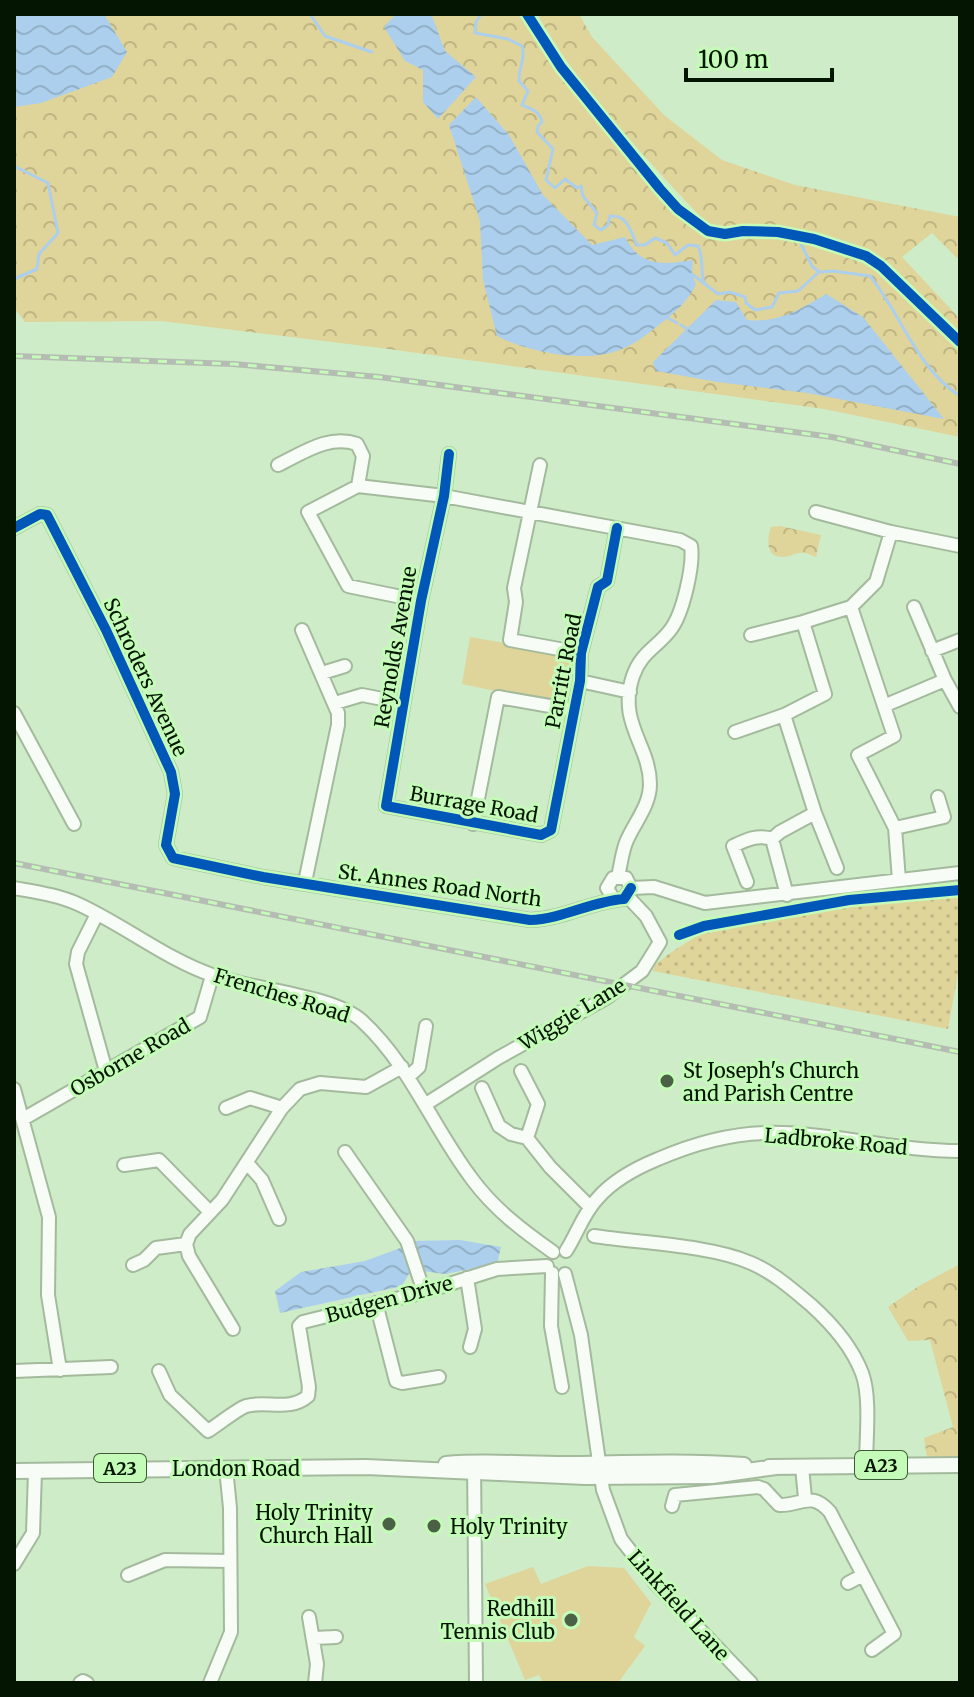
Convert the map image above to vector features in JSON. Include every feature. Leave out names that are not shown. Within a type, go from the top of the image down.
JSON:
[{"type":"main road","name":"London Road","points":[[14,1471],[600,1469],[711,1463],[776,1467],[960,1465]]},
{"type":"street","points":[[278,465],[336,439],[357,444],[363,456],[358,480]]},
{"type":"street","name":"Reynolds Avenue","points":[[386,806],[421,601],[444,496],[449,454]]},
{"type":"street","points":[[540,465],[514,588],[516,602],[510,640],[581,653]]},
{"type":"street","points":[[421,601],[348,586],[308,512],[358,480],[680,540],[691,546],[690,573],[678,616],[672,629],[646,651],[632,678],[629,713],[650,784],[648,799],[626,842],[618,876],[610,881],[607,888],[613,898],[619,900],[630,892],[654,887],[683,899],[705,903],[960,873]]},
{"type":"street","points":[[816,512],[960,546]]},
{"type":"street","name":"Schroders Avenue","points":[[14,528],[40,514],[47,515],[106,630],[171,772],[175,794],[166,845],[169,854],[183,862],[305,882]]},
{"type":"street","name":"Parritt Road","points":[[553,826],[580,681],[581,653],[598,587],[607,581],[617,528]]},
{"type":"street","points":[[751,635],[851,607],[876,582],[891,532]]},
{"type":"street","points":[[851,607],[894,736],[858,755],[895,828],[899,880]]},
{"type":"street","points":[[914,607],[960,707]]},
{"type":"street","points":[[735,732],[784,715],[825,694],[803,622]]},
{"type":"street","points":[[302,630],[335,703],[338,725],[305,882]]},
{"type":"street","points":[[932,651],[960,640]]},
{"type":"street","points":[[322,673],[345,666]]},
{"type":"street","points":[[886,705],[945,680]]},
{"type":"street","points":[[580,681],[630,692]]},
{"type":"street","points":[[335,703],[362,695],[403,703]]},
{"type":"street","points":[[473,824],[498,697],[573,710]]},
{"type":"street","points":[[784,715],[815,813],[837,868]]},
{"type":"street","points":[[16,722],[74,824]]},
{"type":"street","points":[[895,828],[944,817],[938,797]]},
{"type":"street","name":"Burrage Road","points":[[386,806],[541,835],[553,826]]},
{"type":"street","points":[[772,839],[815,813]]},
{"type":"street","points":[[747,882],[733,846],[765,836],[772,839]]},
{"type":"street","points":[[772,839],[787,895]]},
{"type":"street","points":[[618,876],[628,880],[630,892]]},
{"type":"street","name":"St. Annes Road North","points":[[305,882],[530,920],[555,918],[613,898]]},
{"type":"street","name":"Frenches Road","points":[[14,888],[64,899],[97,914],[169,957],[212,976],[336,1007],[358,1017],[405,1072],[472,1180],[502,1214],[559,1251]]},
{"type":"street","name":"Wiggie Lane","points":[[426,1104],[498,1058],[593,1006],[642,971],[660,942],[630,892]]},
{"type":"street","points":[[97,914],[78,952],[76,964],[106,1071]]},
{"type":"street","name":"Osborne Road","points":[[23,1119],[200,1017],[212,976]]},
{"type":"street","points":[[233,1329],[189,1256],[186,1244],[190,1234],[247,1163],[282,1108],[300,1089],[309,1085],[366,1087],[419,1067],[426,1026]]},
{"type":"street","points":[[521,1071],[538,1104],[527,1138]]},
{"type":"street","points":[[482,1088],[499,1126],[511,1134],[527,1138],[550,1167],[590,1207]]},
{"type":"street","points":[[14,1089],[49,1217],[48,1295],[60,1370]]},
{"type":"street","points":[[226,1108],[250,1098],[282,1108]]},
{"type":"street","name":"Ladbroke Road","points":[[555,1271],[548,1259],[559,1251],[606,1189],[634,1170],[683,1148],[736,1136],[786,1133],[884,1146],[960,1151]]},
{"type":"street","points":[[345,1152],[407,1241],[424,1292]]},
{"type":"street","points":[[124,1165],[159,1160],[210,1212]]},
{"type":"street","points":[[247,1163],[262,1180],[279,1219]]},
{"type":"street","points":[[594,1236],[720,1253],[751,1263],[784,1282],[827,1320],[851,1352],[862,1374],[866,1391],[866,1465]]},
{"type":"street","points":[[142,1265],[156,1248],[186,1244]]},
{"type":"street","points":[[555,1271],[571,1266],[572,1260],[559,1251]]},
{"type":"street","name":"Budgen Drive","points":[[159,1371],[170,1395],[208,1431],[244,1406],[301,1402],[310,1392],[301,1323],[424,1292],[497,1269],[555,1271]]},
{"type":"street","points":[[555,1271],[551,1326],[562,1387]]},
{"type":"street","points":[[555,1271],[581,1335],[600,1469]]},
{"type":"street","points":[[467,1278],[475,1329],[470,1347]]},
{"type":"street","points":[[376,1303],[396,1381],[402,1383],[439,1377]]},
{"type":"street","points":[[14,1371],[111,1367]]},
{"type":"street","points":[[802,1467],[805,1498]]},
{"type":"street","points":[[210,1683],[231,1632],[226,1468]]},
{"type":"street","points":[[474,1468],[476,1683]]},
{"type":"street","name":"Linkfield Lane","points":[[600,1469],[613,1523],[631,1556],[751,1683]]},
{"type":"street","points":[[14,1564],[33,1533],[35,1471]]},
{"type":"street","points":[[672,1506],[675,1495],[758,1487],[779,1505],[805,1498],[827,1507],[894,1634],[872,1650]]},
{"type":"street","points":[[128,1575],[165,1560],[230,1561]]},
{"type":"street","points":[[848,1583],[863,1575]]},
{"type":"street","points":[[309,1617],[317,1664],[315,1683]]},
{"type":"street","points":[[314,1638],[336,1637]]},
{"type":"green space","points":[[14,14],[520,14],[577,95],[669,208],[686,224],[710,238],[742,237],[730,228],[712,229],[665,178],[596,100],[537,14],[579,14],[592,37],[665,116],[722,160],[795,185],[960,217],[960,261],[932,233],[902,257],[960,319],[960,344],[948,340],[958,351],[960,437],[824,409],[381,348],[161,321],[25,322],[14,308]]},
{"type":"green space","points":[[780,526],[821,535],[816,557],[805,553],[783,557],[773,554],[768,542],[771,527]]},
{"type":"green space","points":[[470,637],[574,655],[576,665],[570,681],[572,698],[563,705],[462,684]]},
{"type":"green space","points":[[960,892],[960,962],[948,1029],[653,971],[655,965],[670,953],[702,933],[841,904]]},
{"type":"green space","points":[[960,1264],[960,1457],[927,1457],[924,1438],[953,1427],[930,1340],[908,1341],[888,1307]]},
{"type":"green space","name":"Redhill Tennis Club","points":[[588,1566],[624,1568],[651,1603],[634,1637],[645,1646],[618,1683],[543,1683],[539,1675],[525,1680],[485,1584],[533,1567],[541,1584]]},
{"type":"water","points":[[14,14],[104,14],[127,52],[112,77],[41,103],[14,107]]},
{"type":"water","points":[[396,14],[432,16],[445,51],[476,77],[438,119],[423,102],[423,70],[405,61],[384,27]]},
{"type":"water","points":[[476,97],[509,135],[543,195],[592,245],[625,237],[638,254],[653,262],[693,260],[692,274],[696,285],[674,313],[628,346],[592,356],[542,352],[497,336],[483,280],[480,221],[449,125]]},
{"type":"water","points":[[826,294],[863,317],[944,419],[807,393],[656,371],[653,362],[716,300],[736,302],[747,320],[758,320],[788,314]]},
{"type":"water","points":[[460,1240],[501,1247],[497,1264],[445,1274],[422,1271],[412,1241]]},
{"type":"water","points":[[403,1247],[410,1272],[402,1286],[280,1313],[275,1291],[301,1272],[365,1261]]},
{"type":"waterway","points":[[310,14],[325,36],[372,52]]},
{"type":"waterway","points":[[481,14],[475,33],[508,39],[522,46],[519,81],[528,91],[522,105],[539,115],[542,122],[537,132],[553,149],[546,180],[555,188],[565,179],[577,188],[581,186],[583,196],[597,213],[594,225],[601,230],[608,225],[610,216],[616,216],[628,224],[637,245],[645,245],[655,238],[667,243],[675,255],[688,245],[698,246],[704,283]]},
{"type":"waterway","points":[[14,166],[48,183],[58,233],[39,254],[37,269],[14,279]]},
{"type":"waterway","points":[[801,244],[812,266],[818,271]]},
{"type":"waterway","points":[[692,274],[718,294],[730,292],[745,297],[746,303],[755,310],[772,307],[779,293],[798,291],[819,272],[870,276],[932,371],[960,396]]},
{"type":"waterway","points":[[668,318],[677,323]]},
{"type":"waterway","points":[[681,325],[687,329]]},
{"type":"railway","points":[[14,356],[233,364],[379,377],[832,437],[960,464]]},
{"type":"railway","points":[[14,863],[960,1052]]},
{"type":"cycle path","points":[[527,14],[561,67],[678,209],[708,231],[725,234],[778,232],[814,239],[866,256],[881,266],[960,342]]},
{"type":"cycle path","points":[[449,454],[444,496],[421,601],[386,806],[541,835],[551,830],[580,681],[581,653],[598,587],[607,581],[617,528]]},
{"type":"cycle path","points":[[14,528],[40,514],[47,515],[106,630],[171,772],[175,794],[166,845],[173,858],[263,877],[530,920],[624,899],[631,888]]},
{"type":"cycle path","points":[[679,935],[704,926],[849,900],[960,890]]},
{"type":"place","name":"St Joseph's Church and Parish Centre","points":[[667,1081]]},
{"type":"place","name":"Holy Trinity Church Hall","points":[[389,1524]]},
{"type":"place","name":"Holy Trinity","points":[[434,1526]]},
{"type":"place","name":"Redhill Tennis Club","points":[[571,1620]]}]
